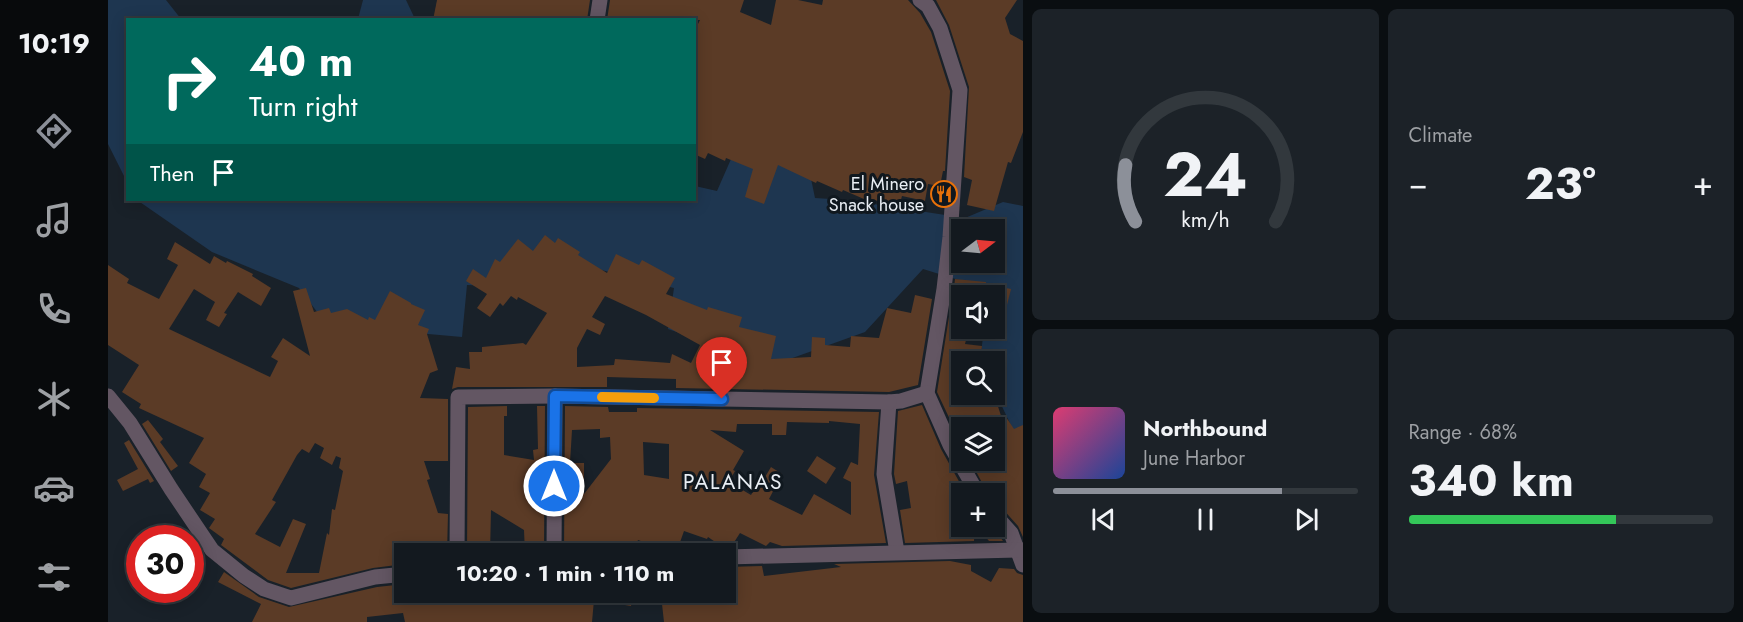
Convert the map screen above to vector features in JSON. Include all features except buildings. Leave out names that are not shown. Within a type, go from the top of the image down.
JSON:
[{"type":"street","points":[[597,18],[600,0]]},
{"type":"street","points":[[920,0],[928,6],[940,28],[960,90],[954,196],[944,289],[927,393],[950,445],[972,483]]},
{"type":"street","points":[[457,543],[458,398],[555,396],[889,402],[927,393]]},
{"type":"street","points":[[108,396],[130,423],[212,550],[264,589],[291,598],[375,577],[394,575]]},
{"type":"street","points":[[554,543],[555,396]]},
{"type":"street","points":[[889,402],[884,474],[897,552]]},
{"type":"street","points":[[1005,526],[1020,550],[1023,565]]},
{"type":"street","points":[[736,557],[1020,550]]},
{"type":"water","points":[[108,0],[166,0],[180,18],[126,18],[126,180],[108,144]]},
{"type":"water","points":[[363,0],[406,0],[415,18],[358,18]]},
{"type":"water","points":[[735,150],[809,169],[815,198],[847,200],[965,218],[1003,202],[1023,206],[1023,451],[1001,405],[1005,405],[1005,351],[981,351],[983,339],[1005,339],[1005,285],[975,285],[923,269],[865,332],[773,365],[668,329],[674,288],[577,264],[494,286],[467,285],[462,337],[327,325],[299,288],[212,252],[138,201],[696,201],[696,186],[717,191]]},
{"type":"slow traffic","points":[[602,397],[654,398]]},
{"type":"place","name":"El Minero Snack house","points":[[944,194]]},
{"type":"district","name":"PALANAS","points":[[733,482]]},
{"type":"route","points":[[554,486],[555,396],[722,399]]}]
